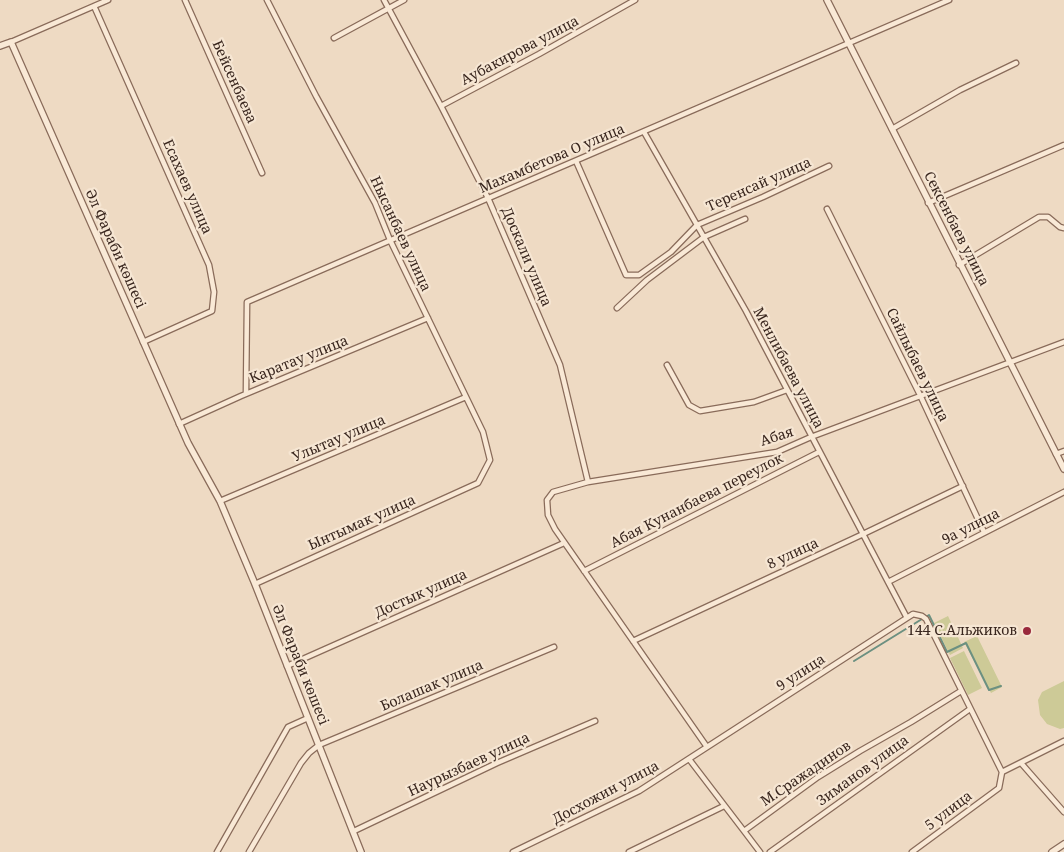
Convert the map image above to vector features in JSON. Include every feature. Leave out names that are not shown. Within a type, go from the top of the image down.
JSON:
[{"type":"street","points":[[0,46],[108,0]]},
{"type":"street","name":"Бейсенбаева","points":[[185,0],[262,173]]},
{"type":"street","name":"Нысанбаев улица","points":[[267,0],[316,96],[375,203],[390,240],[483,432],[490,460],[478,483]]},
{"type":"street","name":"Доскали улица","points":[[384,0],[488,198],[560,365],[588,482]]},
{"type":"street","points":[[334,38],[404,0]]},
{"type":"street","name":"Аубакирова улица","points":[[441,106],[635,0]]},
{"type":"street","name":"Сексенбаев улица","points":[[827,0],[959,265],[1064,469]]},
{"type":"street","name":"Махамбетова О улица","points":[[246,394],[247,302],[950,0]]},
{"type":"street","name":"Есахаев улица","points":[[94,6],[209,264],[214,292],[212,311],[143,342]]},
{"type":"street","name":"Әл Фараби көшесі","points":[[11,42],[179,424],[220,502],[354,831],[359,851]]},
{"type":"street","points":[[892,129],[960,90],[1016,63]]},
{"type":"street","name":"Менлибаева улица","points":[[644,132],[746,312],[907,618]]},
{"type":"street","points":[[928,203],[1064,145]]},
{"type":"street","points":[[576,161],[626,275],[639,275],[671,252],[697,225]]},
{"type":"street","name":"Теренсай улица","points":[[697,225],[830,166]]},
{"type":"street","name":"Сайлыбаев улица","points":[[827,209],[920,396],[984,532]]},
{"type":"street","points":[[959,265],[1039,217],[1048,217],[1064,228]]},
{"type":"street","name":"Теренсай улица","points":[[617,308],[647,280],[704,237],[745,219]]},
{"type":"street","name":"Каратау улица","points":[[179,424],[428,318]]},
{"type":"street","name":"Абая","points":[[564,543],[548,515],[548,500],[553,492],[588,482],[778,452],[811,437],[1064,342]]},
{"type":"street","points":[[667,365],[689,404],[700,411],[754,402],[787,390]]},
{"type":"street","name":"Улытау улица","points":[[220,502],[466,397]]},
{"type":"street","name":"Абая Кунанбаева переулок","points":[[584,571],[819,452]]},
{"type":"street","points":[[1056,454],[1064,452]]},
{"type":"street","name":"Ынтымак улица","points":[[255,584],[478,483]]},
{"type":"street","name":"8 улица","points":[[633,641],[963,486]]},
{"type":"street","name":"9а улица","points":[[888,582],[1064,492]]},
{"type":"street","points":[[564,543],[707,747]]},
{"type":"street","name":"Достык улица","points":[[287,666],[564,543]]},
{"type":"street","points":[[907,618],[913,614],[918,614],[926,619],[960,691],[1002,772],[1064,742]]},
{"type":"street","name":"9 улица","points":[[707,747],[907,618]]},
{"type":"street","name":"Болашак улица","points":[[319,745],[554,647]]},
{"type":"street","name":"М.Сражадинов","points":[[744,831],[827,772],[960,691]]},
{"type":"street","name":"Зиманов улица","points":[[770,852],[970,709]]},
{"type":"street","points":[[217,852],[288,727],[308,718]]},
{"type":"street","name":"Наурызбаев улица","points":[[354,831],[497,763],[595,721]]},
{"type":"street","points":[[249,852],[301,763],[319,745]]},
{"type":"street","name":"Досхожин улица","points":[[513,852],[639,791],[707,747]]},
{"type":"street","points":[[689,759],[760,852]]},
{"type":"street","points":[[1021,763],[1064,812]]},
{"type":"street","name":"5 улица","points":[[912,852],[999,788],[1002,772]]},
{"type":"street","points":[[629,852],[724,806]]},
{"type":"street","points":[[1052,852],[1064,844]]},
{"type":"shaded area","points":[[948,616],[963,648],[950,655],[934,623]]},
{"type":"shaded area","points":[[977,636],[1002,687],[991,693],[964,642]]},
{"type":"shaded area","points":[[964,651],[982,688],[968,695],[950,658]]},
{"type":"shaded area","points":[[1064,681],[1064,728],[1060,729],[1047,724],[1040,715],[1038,700],[1042,692]]},
{"type":"waterway","points":[[926,617],[929,615],[947,652],[966,643],[989,690],[1001,686]]},
{"type":"waterway","points":[[854,661],[922,619]]},
{"type":"place","name":"144 С.Альжиков","points":[[1027,631]]}]
